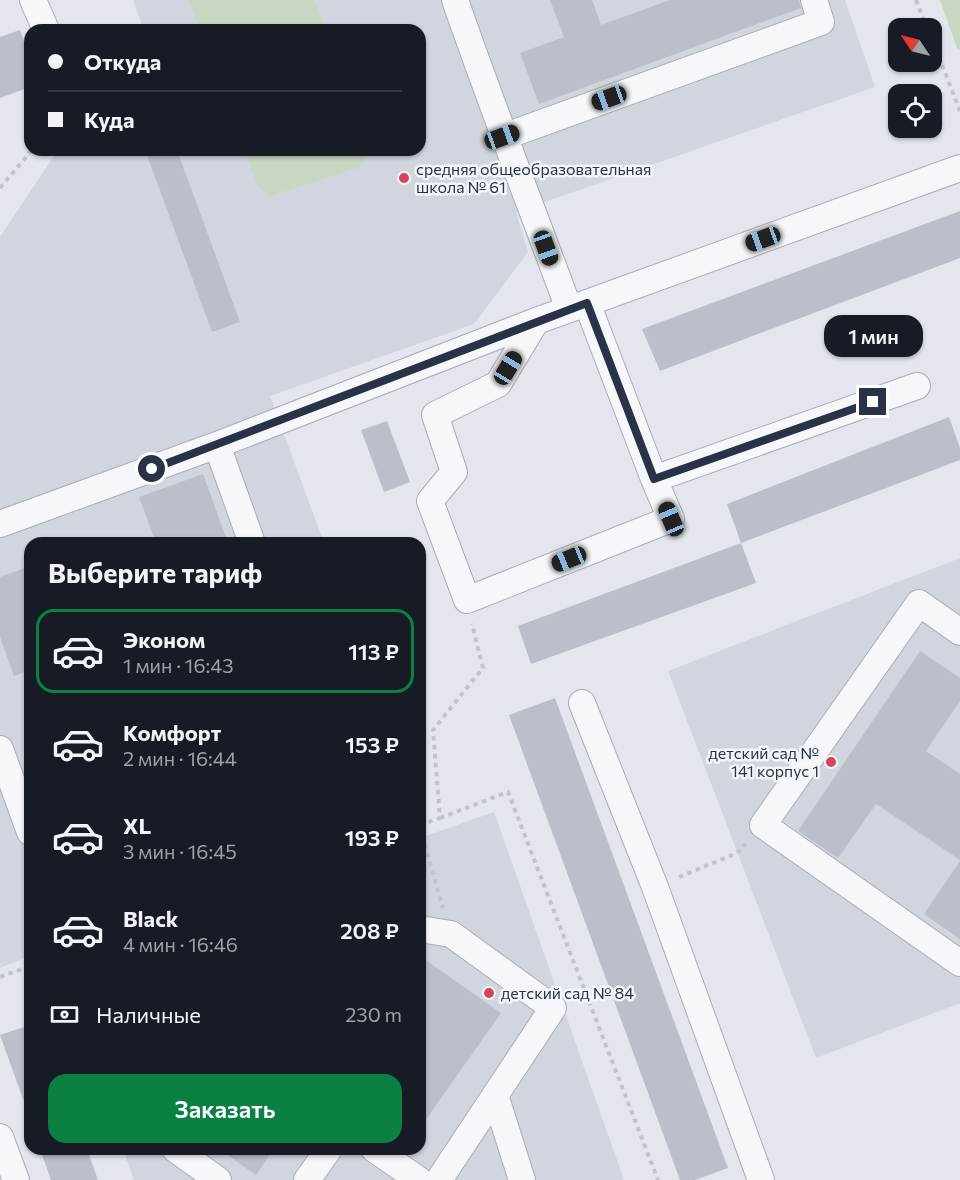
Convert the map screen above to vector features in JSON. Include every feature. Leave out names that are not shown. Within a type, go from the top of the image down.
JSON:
[{"type":"lane","points":[[33,0],[43,24]]},
{"type":"lane","points":[[455,0],[502,137],[671,519],[467,600],[430,501],[453,472],[435,416],[498,384],[536,321]]},
{"type":"lane","points":[[502,137],[822,22],[814,0]]},
{"type":"lane","points":[[0,524],[217,445],[536,321],[960,168]]},
{"type":"lane","points":[[654,479],[917,386]]},
{"type":"lane","points":[[217,445],[250,537]]},
{"type":"lane","points":[[960,632],[919,603],[763,825],[960,963]]},
{"type":"lane","points":[[582,702],[655,887],[761,1180]]},
{"type":"lane","points":[[0,749],[24,815]]},
{"type":"lane","points":[[426,930],[451,934],[553,1008],[439,1180]]},
{"type":"lane","points":[[495,1095],[522,1180]]},
{"type":"lane","points":[[0,1137],[16,1180]]},
{"type":"lane","points":[[183,1155],[218,1180]]},
{"type":"lane","points":[[307,1180],[325,1155]]},
{"type":"lane","points":[[383,1155],[419,1180]]},
{"type":"path","points":[[915,0],[923,18]]},
{"type":"path","points":[[942,65],[960,111]]},
{"type":"path","points":[[0,188],[27,156]]},
{"type":"path","points":[[440,818],[433,729],[483,668],[467,600]]},
{"type":"path","points":[[426,824],[508,792],[658,1180]]},
{"type":"path","points":[[655,887],[737,853],[763,825]]},
{"type":"path","points":[[426,847],[451,934]]},
{"type":"path","points":[[0,977],[24,968]]},
{"type":"shaded area","points":[[133,0],[845,0],[875,87],[516,212],[528,252],[474,324],[270,396],[322,537],[24,537],[24,958],[0,968],[0,237],[54,156],[426,156],[426,24],[142,24]]},
{"type":"shaded area","name":"детский сад № 141 корпус 1","points":[[960,558],[960,1003],[816,1058],[668,671]]},
{"type":"shaded area","name":"детский сад № 84","points":[[494,812],[624,1180],[134,1180],[125,1155],[426,1155],[426,836]]},
{"type":"green space","points":[[189,0],[315,0],[324,24],[198,24]]},
{"type":"green space","points":[[940,0],[960,0],[960,49],[957,48]]},
{"type":"green space","points":[[246,156],[368,156],[360,167],[270,196],[258,186]]},
{"type":"building","points":[[550,0],[592,0],[601,25],[670,0],[799,0],[801,8],[539,104],[520,53],[564,37]]},
{"type":"building","points":[[20,30],[24,42],[24,89],[0,98],[0,37]]},
{"type":"building","points":[[147,156],[179,156],[240,322],[212,332]]},
{"type":"building","points":[[960,211],[960,258],[660,371],[642,329]]},
{"type":"building","points":[[949,417],[960,448],[960,460],[741,543],[727,504]]},
{"type":"building","points":[[387,421],[410,482],[384,492],[361,430]]},
{"type":"building","points":[[203,474],[226,537],[154,537],[139,497]]},
{"type":"building","points":[[741,543],[756,583],[531,664],[518,626]]},
{"type":"building","points":[[24,568],[24,672],[14,676],[0,637],[0,577]]},
{"type":"building","points":[[920,651],[960,678],[960,701],[926,751],[960,774],[960,860],[876,804],[838,858],[798,831]]},
{"type":"building","points":[[555,698],[728,1168],[695,1180],[680,1180],[509,715]]},
{"type":"building","points":[[960,861],[960,939],[924,914]]},
{"type":"building","points":[[426,960],[501,1013],[426,1119]]},
{"type":"building","points":[[24,1027],[24,1102],[0,1035]]},
{"type":"building","points":[[42,1155],[89,1155],[98,1180],[51,1180]]},
{"type":"building","points":[[228,1155],[270,1155],[256,1175]]},
{"type":"place","name":"средняя общеобразовательная школа № 61","points":[[404,178]]},
{"type":"place","name":"детский сад № 141 корпус 1","points":[[831,762]]},
{"type":"place","name":"детский сад № 84","points":[[489,993]]},
{"type":"route","points":[[152,469],[587,303],[654,479],[873,402]]}]
